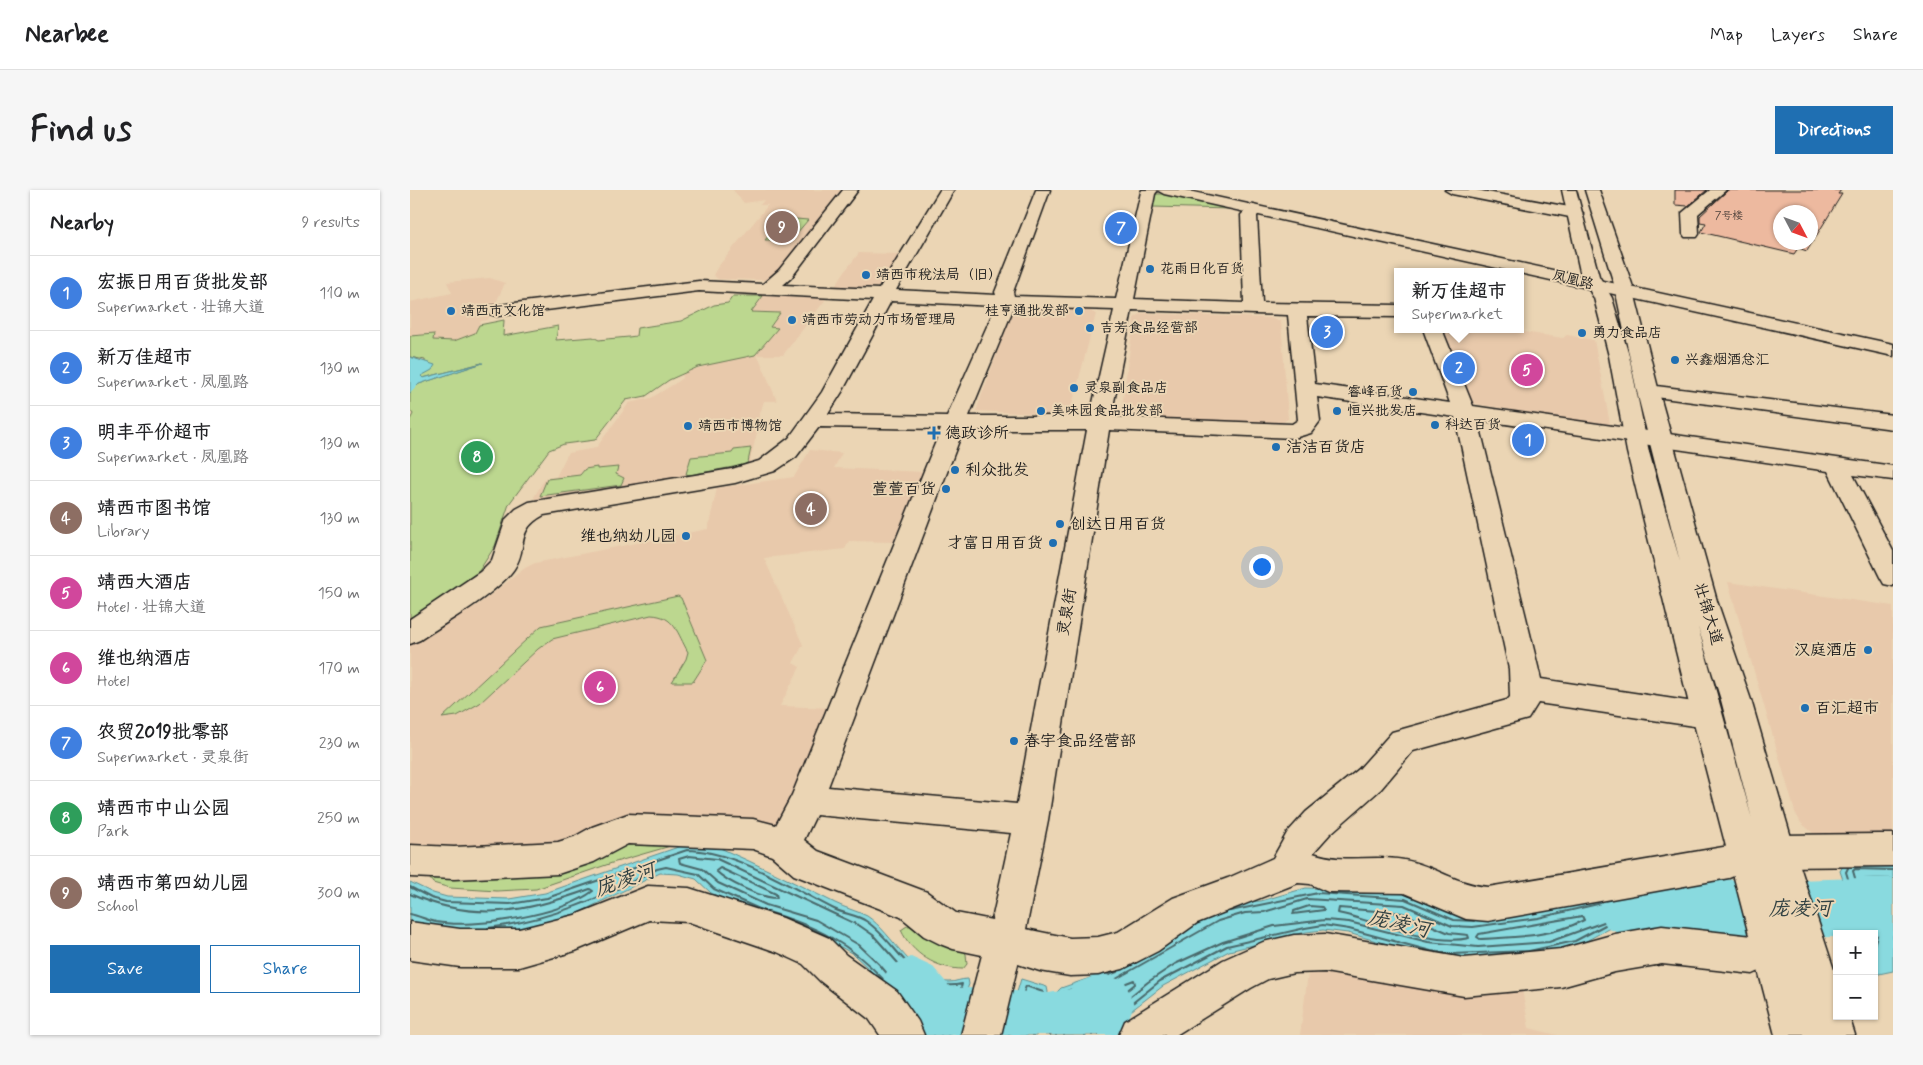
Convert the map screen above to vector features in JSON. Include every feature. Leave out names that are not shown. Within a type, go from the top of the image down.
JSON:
[{"type":"street","points":[[768,289],[785,274],[851,190]]},
{"type":"street","points":[[410,633],[489,579],[504,564],[515,525],[525,515],[548,506],[698,484],[750,472],[766,466],[788,452],[832,392],[884,296],[947,190]]},
{"type":"street","points":[[784,845],[807,800],[916,518],[1007,301],[1004,292],[1043,190]]},
{"type":"street","name":"灵泉街","points":[[980,1035],[1001,954],[1031,820],[1099,423],[1148,192],[1151,190]]},
{"type":"street","name":"凤凰路","points":[[1164,190],[1593,281]]},
{"type":"street","name":"凤凰路","points":[[1194,190],[1893,350]]},
{"type":"street","points":[[1452,190],[1572,201]]},
{"type":"street","name":"壮锦大道","points":[[1592,190],[1624,288],[1660,440],[1703,601],[1736,700],[1778,851],[1778,954],[1835,1035]]},
{"type":"street","points":[[1691,234],[1690,212],[1719,190]]},
{"type":"street","name":"壮锦大道","points":[[1572,201],[1593,281],[1603,298],[1618,356],[1635,438],[1706,716],[1736,854],[1778,954],[1795,1035]]},
{"type":"street","points":[[1253,307],[1249,214],[1254,210]]},
{"type":"street","points":[[497,310],[700,286],[1007,301],[1253,307],[1297,310],[1394,311]]},
{"type":"street","name":"凤凰路","points":[[1624,288],[1893,343]]},
{"type":"street","points":[[813,420],[955,424],[1099,423],[1294,431],[1303,428],[1309,421],[1297,310]]},
{"type":"street","points":[[1284,870],[1299,844],[1318,823],[1370,779],[1398,745],[1426,734],[1517,710],[1525,701],[1527,689],[1510,599],[1469,424],[1462,411],[1433,333]]},
{"type":"street","points":[[1306,389],[1635,438],[1893,473]]},
{"type":"street","points":[[1648,391],[1893,422]]},
{"type":"street","points":[[1838,467],[1893,577]]},
{"type":"street","points":[[1527,689],[1706,716]]},
{"type":"street","points":[[807,800],[1031,820]]},
{"type":"street","points":[[410,861],[454,863],[558,858],[582,851],[604,838],[628,829],[753,834],[769,838],[784,845],[806,863],[914,904],[937,923],[1001,954],[1040,952],[1070,957],[1098,956],[1122,950],[1145,938],[1186,910],[1234,893],[1284,870],[1298,867],[1310,868],[1328,875],[1404,876],[1415,879],[1447,896],[1474,904],[1488,904],[1736,854]]},
{"type":"street","points":[[1778,851],[1821,851],[1860,848],[1893,850]]},
{"type":"street","points":[[410,941],[460,948],[519,948],[575,933],[648,903],[689,905],[783,936],[816,951],[834,968],[883,1005],[904,1035]]},
{"type":"street","points":[[1139,1035],[1237,974],[1263,961],[1294,954],[1325,953],[1464,977],[1561,968],[1615,953],[1662,945],[1778,954]]},
{"type":"shaded area","points":[[733,190],[845,190],[777,275],[763,280],[718,279],[713,275],[717,268],[768,205],[760,205],[764,200],[744,203]]},
{"type":"shaded area","name":"靖西市税法局（旧）","points":[[859,253],[900,254],[887,280],[878,290],[832,291],[845,271]]},
{"type":"shaded area","name":"靖西市文化馆","points":[[490,278],[505,283],[488,320],[481,321],[475,333],[454,341],[433,340],[434,334],[410,336],[410,302],[452,293],[447,282]]},
{"type":"shaded area","name":"靖西市博物馆","points":[[763,296],[826,299],[783,355],[756,355],[760,360],[777,401],[764,401],[758,420],[764,420],[764,431],[757,433],[748,468],[535,500],[534,497],[546,478],[556,477],[568,453],[596,448],[629,403],[651,398],[683,378],[682,373],[730,359],[778,328],[770,328],[779,313],[750,312]]},
{"type":"shaded area","points":[[1020,309],[1088,310],[1096,314],[1071,409],[1060,415],[976,411],[1011,314]]},
{"type":"shaded area","points":[[1142,313],[1270,318],[1281,321],[1288,419],[1278,425],[1123,417],[1121,414],[1134,318]]},
{"type":"shaded area","points":[[1524,332],[1563,338],[1567,335],[1594,340],[1610,424],[1604,425],[1469,403],[1441,333]]},
{"type":"shaded area","points":[[810,450],[842,453],[834,468],[924,472],[895,542],[849,541],[845,549],[764,558],[803,645],[793,663],[800,667],[780,706],[832,708],[782,826],[581,847],[410,855],[410,644],[479,604],[525,568],[535,563],[708,529],[717,488],[794,477]]},
{"type":"shaded area","points":[[1728,582],[1893,606],[1893,844],[1818,837],[1801,823],[1795,812]]},
{"type":"shaded area","points":[[1337,970],[1522,989],[1529,1028],[1557,1035],[1300,1035],[1308,974]]},
{"type":"green space","points":[[1156,194],[1167,194],[1230,209],[1153,207],[1153,198]]},
{"type":"green space","points":[[784,218],[808,220],[791,240],[765,240]]},
{"type":"green space","points":[[733,296],[763,296],[751,312],[780,313],[770,327],[778,328],[755,355],[698,367],[669,380],[646,396],[626,400],[595,440],[564,444],[549,450],[509,504],[495,546],[479,571],[410,623],[410,420],[413,414],[410,410],[410,393],[419,384],[482,363],[423,378],[421,376],[426,372],[425,360],[410,357],[410,336],[434,334],[433,340],[454,341],[475,333],[479,325],[504,320],[503,336],[558,326],[556,340],[593,337],[599,340],[631,337],[636,336],[637,328],[681,321],[714,305],[728,303]]},
{"type":"green space","points":[[751,448],[748,462],[744,465],[690,475],[686,474],[691,457],[732,453],[734,450]]},
{"type":"green space","points":[[597,467],[597,469],[618,467],[616,474],[624,478],[621,485],[540,496],[547,479],[580,475],[585,469]]},
{"type":"green space","points":[[678,596],[681,598],[707,660],[693,682],[672,682],[686,659],[688,652],[678,632],[670,622],[659,616],[651,615],[552,639],[538,649],[480,703],[457,716],[442,718],[541,626]]},
{"type":"green space","points":[[612,840],[674,845],[612,863],[536,889],[497,891],[450,888],[433,883],[430,879],[438,873]]},
{"type":"green space","points":[[918,925],[961,946],[966,954],[967,964],[963,969],[935,963],[919,953],[906,939],[901,930],[907,926]]},
{"type":"water","points":[[410,357],[435,365],[432,370],[421,376],[423,378],[483,363],[419,384],[410,393]]},
{"type":"water","points":[[687,844],[720,848],[839,905],[867,916],[926,975],[937,980],[949,982],[968,979],[969,984],[952,1035],[925,1035],[871,971],[853,954],[811,930],[740,906],[711,893],[696,879],[678,874],[660,873],[578,913],[525,928],[495,932],[410,925],[410,882],[433,893],[447,897],[509,899],[545,893]]},
{"type":"water","name":"庞凌河","points":[[1893,859],[1893,971],[1878,974],[1878,930],[1860,930],[1840,871],[1845,863]]},
{"type":"water","points":[[1687,879],[1692,932],[1633,925],[1608,929],[1577,946],[1553,952],[1529,956],[1450,959],[1430,956],[1348,933],[1323,930],[1306,932],[1229,951],[1163,986],[1100,1035],[1045,1035],[1054,995],[1061,988],[1104,973],[1214,911],[1243,902],[1261,901],[1306,888],[1368,890],[1406,894],[1455,915],[1473,916]]},
{"type":"water","points":[[1021,979],[1047,987],[1048,992],[1037,1035],[1004,1035]]},
{"type":"building","points":[[1675,190],[1707,190],[1688,206],[1675,205]]},
{"type":"building","points":[[1728,190],[1841,190],[1838,194],[1842,194],[1818,233],[1818,205],[1773,205],[1773,249],[1701,232],[1706,223],[1700,222],[1700,216]]},
{"type":"building","points":[[1777,250],[1797,250],[1794,254]]},
{"type":"waterway","name":"庞凌河","points":[[1628,908],[1665,905],[1724,909],[1787,910],[1893,906]]},
{"type":"waterway","name":"庞凌河","points":[[911,989],[934,1018],[1049,1026],[1084,1019],[1102,1005]]},
{"type":"place","name":"靖西市第四幼儿园","points":[[782,227]]},
{"type":"place","name":"农贸2019批零部","points":[[1121,228]]},
{"type":"place","name":"花雨日化百货","points":[[1150,269]]},
{"type":"place","name":"靖西市税法局（旧）","points":[[866,275]]},
{"type":"place","name":"靖西市文化馆","points":[[451,311]]},
{"type":"place","name":"桂亨通批发部","points":[[1079,311]]},
{"type":"place","name":"靖西市劳动力市场管理局","points":[[792,320]]},
{"type":"place","name":"吉芳食品经营部","points":[[1090,328]]},
{"type":"place","name":"明丰平价超市","points":[[1327,332]]},
{"type":"place","name":"勇力食品店","points":[[1582,333]]},
{"type":"place","name":"兴鑫烟酒总汇","points":[[1675,360]]},
{"type":"place","name":"新万佳超市","points":[[1459,368]]},
{"type":"place","name":"靖西大酒店","points":[[1527,370]]},
{"type":"place","name":"灵泉副食品店","points":[[1074,388]]},
{"type":"place","name":"睿峰百货","points":[[1413,392]]},
{"type":"place","name":"美味园食品批发部","points":[[1041,411]]},
{"type":"place","name":"恒兴批发店","points":[[1337,411]]},
{"type":"place","name":"科达百货","points":[[1435,425]]},
{"type":"place","name":"靖西市博物馆","points":[[688,426]]},
{"type":"place","name":"德政诊所","points":[[934,433]]},
{"type":"place","name":"宏振日用百货批发部","points":[[1528,440]]},
{"type":"place","name":"洁洁百货店","points":[[1276,447]]},
{"type":"place","name":"靖西市中山公园","points":[[477,457]]},
{"type":"place","name":"利众批发","points":[[955,470]]},
{"type":"place","name":"萱萱百货","points":[[946,489]]},
{"type":"place","name":"靖西市图书馆","points":[[811,509]]},
{"type":"place","name":"创达日用百货","points":[[1060,524]]},
{"type":"place","name":"维也纳幼儿园","points":[[686,536]]},
{"type":"place","name":"才富日用百货","points":[[1053,543]]},
{"type":"place","name":"汉庭酒店","points":[[1868,650]]},
{"type":"place","name":"维也纳酒店","points":[[600,687]]},
{"type":"place","name":"百汇超市","points":[[1805,708]]},
{"type":"place","name":"春宇食品经营部","points":[[1014,741]]}]
